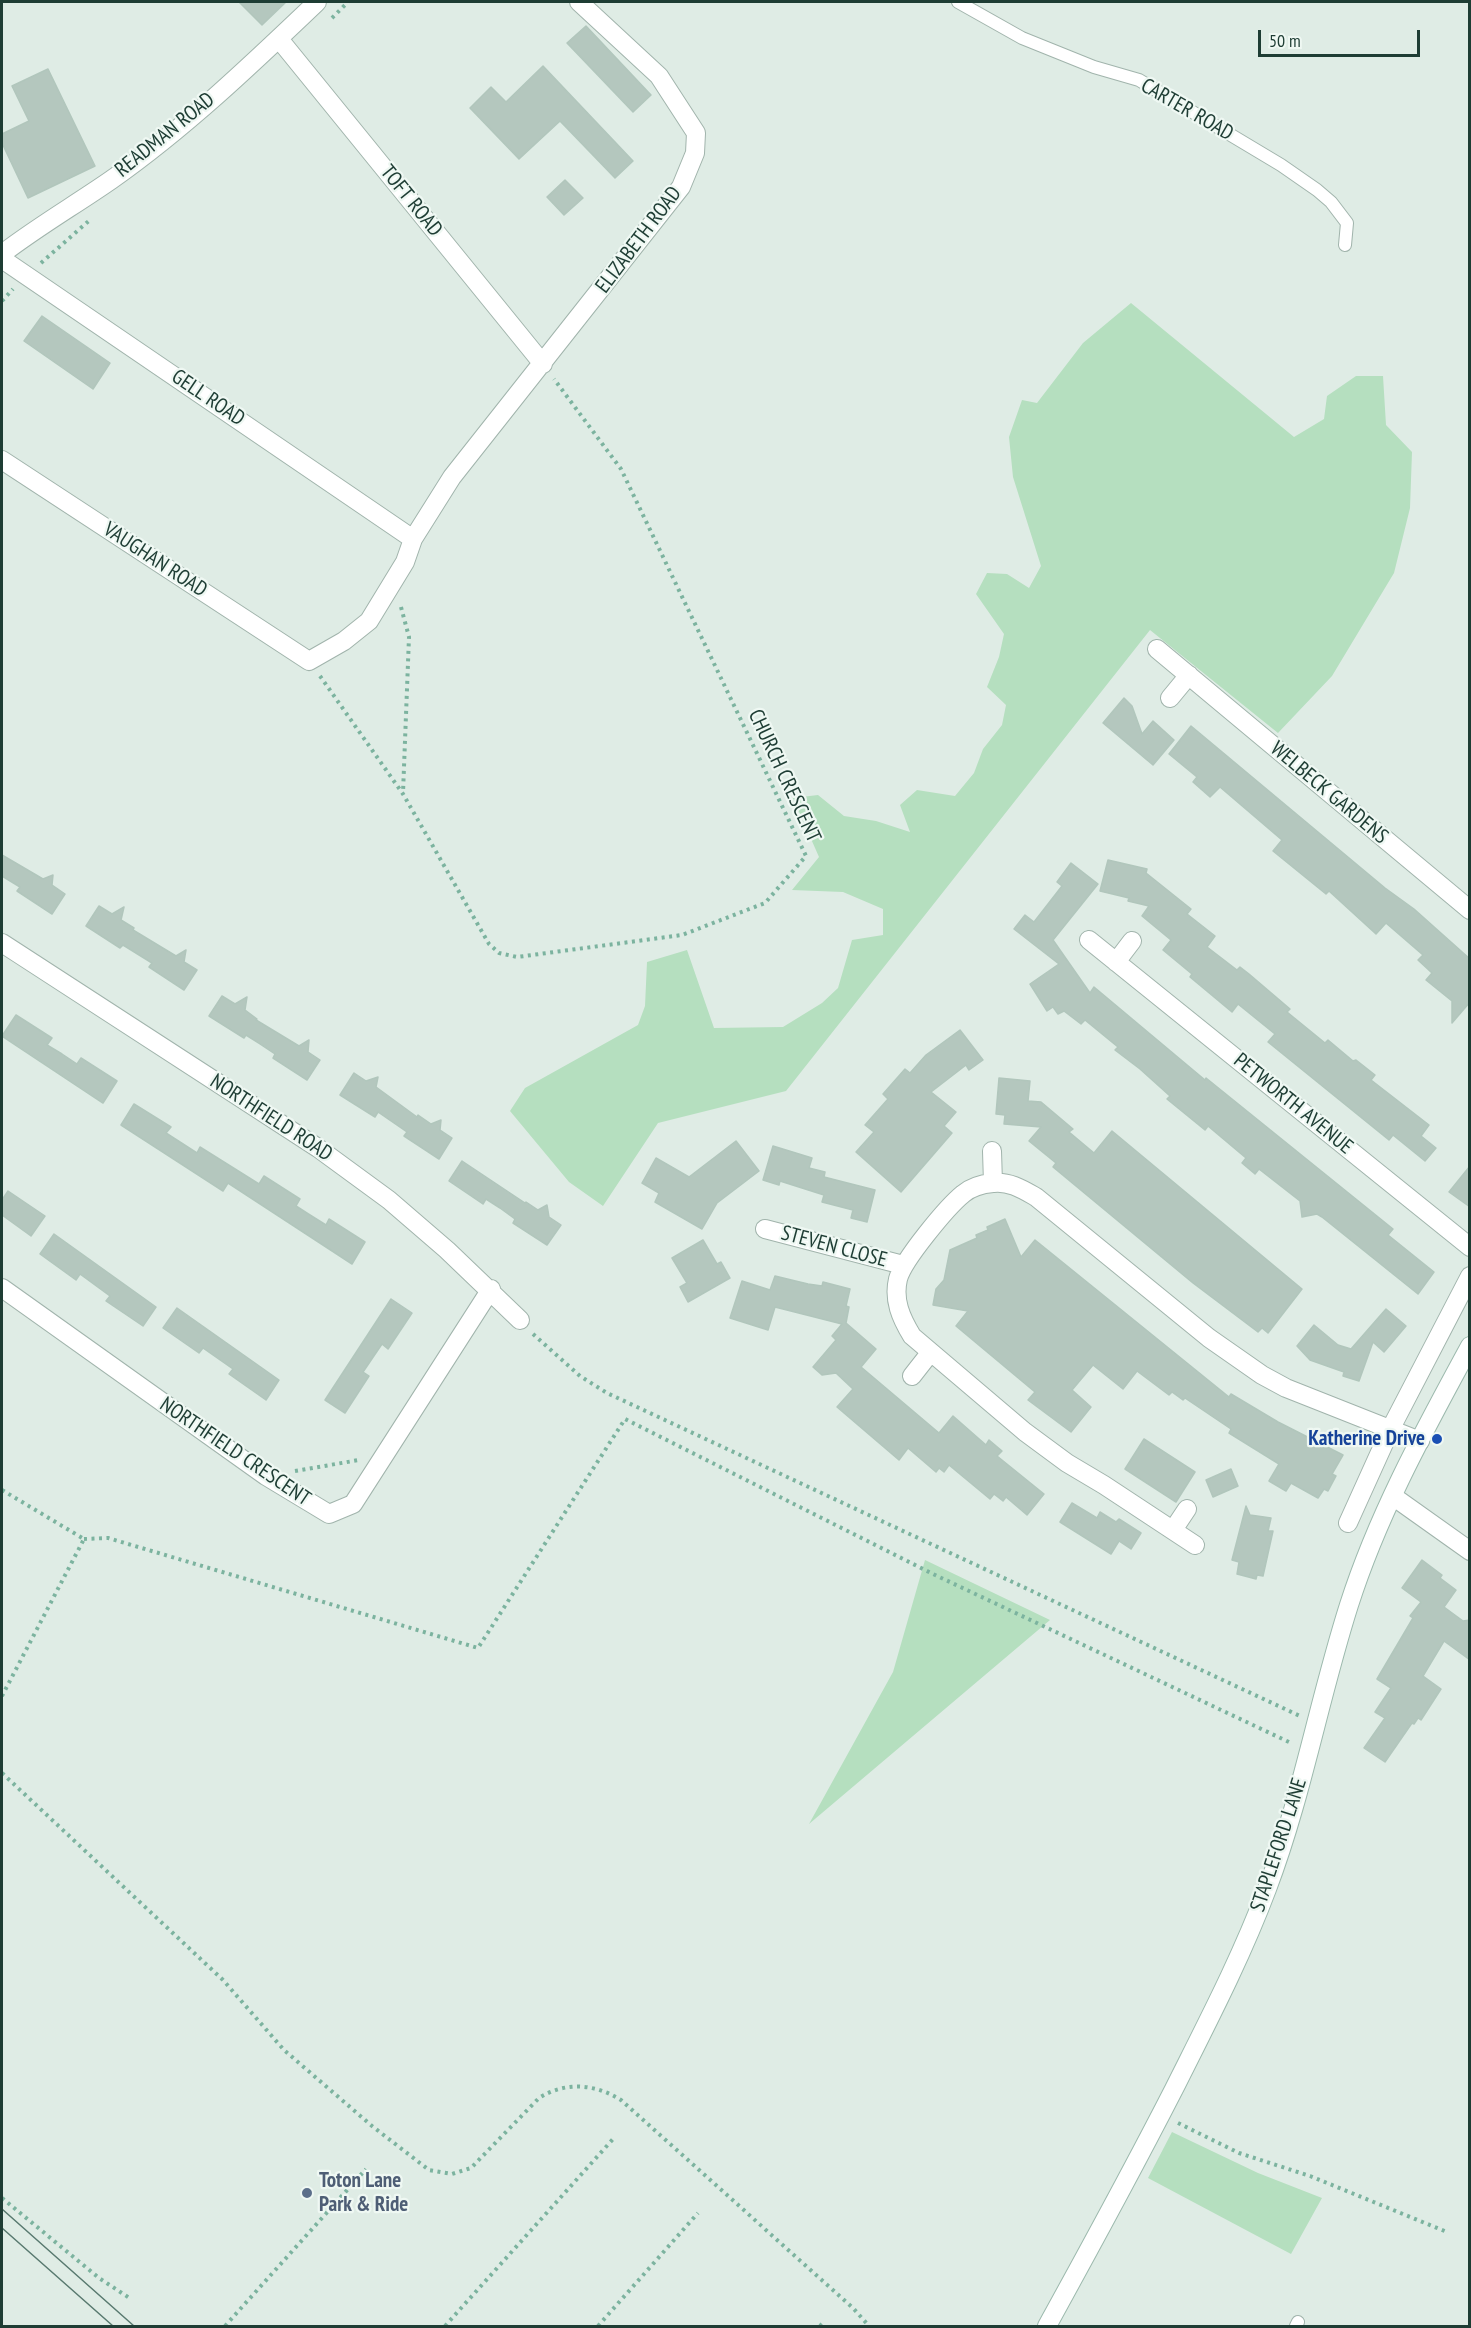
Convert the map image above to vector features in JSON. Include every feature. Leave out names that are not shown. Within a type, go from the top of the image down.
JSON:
[{"type":"street","name":"READMAN ROAD","points":[[2,256],[31,232],[111,180],[153,148],[279,39],[317,2]]},
{"type":"street","name":"ELIZABETH ROAD","points":[[309,661],[344,641],[369,621],[405,562],[413,539],[452,477],[681,187],[695,153],[696,133],[659,76],[579,2]]},
{"type":"street","name":"TOFT ROAD","points":[[279,39],[543,364]]},
{"type":"street","name":"GELL ROAD","points":[[2,256],[413,539]]},
{"type":"street","name":"VAUGHAN ROAD","points":[[2,459],[309,661]]},
{"type":"street","name":"WELBECK GARDENS","points":[[1157,649],[1470,910]]},
{"type":"street","points":[[1170,698],[1189,675]]},
{"type":"street","name":"PETWORTH AVENUE","points":[[1089,940],[1470,1247]]},
{"type":"street","points":[[1116,962],[1132,940]]},
{"type":"street","name":"NORTHFIELD ROAD","points":[[2,943],[318,1148],[389,1200],[490,1289],[520,1320]]},
{"type":"street","points":[[992,1151],[993,1183]]},
{"type":"street","points":[[1195,1545],[1067,1463],[1025,1432],[912,1336],[897,1304],[898,1280],[903,1265],[952,1204],[964,1193],[979,1185],[1006,1183],[1036,1197],[1209,1338],[1262,1375],[1287,1388],[1420,1441]]},
{"type":"street","name":"STEVEN CLOSE","points":[[765,1229],[903,1265]]},
{"type":"street","points":[[1348,1523],[1391,1428],[1470,1276]]},
{"type":"street","name":"NORTHFIELD CRESCENT","points":[[2,1288],[266,1476],[329,1514],[353,1504],[490,1289]]},
{"type":"street","name":"STAPLEFORD LANE","points":[[1047,2326],[1228,1983],[1268,1887],[1298,1794],[1308,1751],[1359,1577],[1420,1441],[1470,1346]]},
{"type":"street","points":[[912,1376],[930,1353]]},
{"type":"street","points":[[1394,1497],[1470,1551]]},
{"type":"street","points":[[1173,1530],[1187,1509]]},
{"type":"lane","name":"CARTER ROAD","points":[[958,2],[1022,38],[1094,67],[1139,80],[1281,165],[1331,202],[1347,223],[1345,245]]},
{"type":"path","name":"CHURCH CRESCENT","points":[[309,661],[403,794],[489,945],[500,953],[517,957],[682,935],[765,903],[806,856],[621,469],[543,364]]},
{"type":"path","points":[[394,579],[409,637],[403,794]]},
{"type":"path","points":[[520,1320],[549,1350],[580,1376],[607,1393],[1316,1723]]},
{"type":"path","points":[[2,1490],[84,1539],[108,1538],[478,1648],[625,1419],[933,1574],[1308,1751]]},
{"type":"path","points":[[266,1476],[383,1455]]},
{"type":"path","points":[[2,1696],[84,1539]]},
{"type":"path","points":[[2,1773],[223,1980],[284,2050],[372,2126],[429,2170],[452,2174],[471,2168],[539,2098],[552,2090],[585,2086],[608,2092],[621,2100],[862,2316],[869,2326]]},
{"type":"path","points":[[1160,2115],[1239,2153],[1310,2176],[1447,2232]]},
{"type":"path","points":[[445,2326],[614,2138]]},
{"type":"path","points":[[225,2326],[366,2169]]},
{"type":"path","points":[[2,2198],[99,2278],[131,2300]]},
{"type":"path","points":[[598,2326],[698,2213]]},
{"type":"green space","points":[[1131,303],[1294,437],[1324,419],[1327,396],[1356,376],[1383,376],[1386,425],[1412,452],[1410,508],[1394,573],[1332,676],[1278,733],[1150,630],[786,1091],[658,1123],[603,1206],[569,1182],[510,1111],[525,1088],[638,1025],[645,1006],[647,962],[687,950],[714,1028],[783,1027],[822,1003],[838,988],[852,940],[883,935],[883,909],[843,892],[792,890],[819,857],[793,798],[818,795],[844,816],[876,821],[910,832],[900,805],[917,790],[955,796],[974,773],[983,749],[1002,725],[1006,705],[987,687],[999,657],[1004,634],[976,594],[987,573],[1007,574],[1029,588],[1041,566],[1013,477],[1009,437],[1022,400],[1037,403],[1083,343]]},
{"type":"green space","points":[[925,1560],[1050,1620],[809,1824],[893,1672]]},
{"type":"green space","points":[[1172,2132],[1258,2173],[1322,2198],[1291,2254],[1148,2178]]},
{"type":"building","points":[[239,2],[286,2],[262,25]]},
{"type":"building","points":[[586,26],[651,95],[633,112],[567,43]]},
{"type":"building","points":[[543,66],[633,161],[615,178],[560,121],[519,159],[470,108],[491,87],[506,102]]},
{"type":"building","points":[[48,69],[95,166],[28,198],[2,143],[2,134],[29,121],[12,86]]},
{"type":"building","points":[[565,180],[583,198],[564,215],[547,197]]},
{"type":"building","points":[[42,316],[110,363],[93,389],[24,341]]},
{"type":"building","points":[[1124,698],[1132,706],[1142,734],[1153,721],[1174,740],[1153,765],[1103,723]]},
{"type":"building","points":[[1191,726],[1385,888],[1414,909],[1470,959],[1470,1002],[1452,1023],[1452,1001],[1426,980],[1432,973],[1418,960],[1423,955],[1386,923],[1376,934],[1329,891],[1326,894],[1273,851],[1282,840],[1220,787],[1210,797],[1193,782],[1197,777],[1169,754]]},
{"type":"building","points":[[2,855],[43,879],[53,875],[52,885],[65,894],[52,914],[17,891],[20,887],[2,876]]},
{"type":"building","points":[[1108,860],[1147,869],[1146,873],[1191,909],[1187,914],[1215,936],[1207,947],[1237,970],[1240,967],[1249,974],[1290,1009],[1287,1012],[1325,1043],[1328,1040],[1353,1061],[1356,1060],[1375,1075],[1371,1080],[1429,1125],[1421,1136],[1436,1148],[1425,1161],[1393,1135],[1389,1140],[1268,1042],[1275,1034],[1238,1004],[1232,1012],[1190,977],[1192,974],[1163,950],[1171,940],[1142,916],[1149,906],[1100,891]]},
{"type":"building","points":[[1071,863],[1098,884],[1053,940],[1090,993],[1094,987],[1205,1080],[1206,1078],[1393,1229],[1388,1235],[1434,1272],[1418,1294],[1322,1217],[1317,1214],[1302,1217],[1300,1201],[1259,1169],[1255,1174],[1242,1163],[1246,1158],[1208,1126],[1205,1130],[1167,1099],[1170,1096],[1115,1050],[1118,1047],[1085,1020],[1081,1024],[1064,1011],[1058,1014],[1053,1007],[1047,1011],[1030,984],[1059,964],[1014,929],[1025,915],[1034,922],[1062,886],[1057,882]]},
{"type":"building","points":[[99,906],[112,914],[124,907],[121,920],[134,928],[133,930],[176,956],[186,950],[184,962],[197,970],[184,990],[149,967],[152,963],[123,945],[120,948],[86,926]]},
{"type":"building","points":[[222,996],[235,1004],[247,997],[245,1010],[256,1020],[299,1046],[309,1040],[308,1052],[320,1060],[307,1080],[273,1058],[275,1054],[260,1044],[246,1035],[244,1038],[209,1016]]},
{"type":"building","points":[[16,1015],[52,1038],[47,1045],[77,1064],[81,1058],[117,1081],[103,1103],[2,1036]]},
{"type":"building","points":[[960,1030],[983,1060],[969,1070],[966,1065],[931,1092],[956,1112],[944,1126],[952,1133],[901,1192],[856,1152],[874,1132],[865,1125],[888,1099],[883,1094],[905,1069],[910,1073],[926,1055]]},
{"type":"building","points":[[354,1073],[366,1081],[378,1077],[376,1087],[417,1117],[418,1115],[431,1124],[441,1120],[440,1130],[452,1138],[439,1159],[404,1136],[407,1132],[378,1112],[375,1117],[340,1095]]},
{"type":"building","points":[[999,1078],[1030,1081],[1028,1101],[1041,1102],[1073,1129],[1069,1132],[1094,1153],[1112,1131],[1302,1289],[1268,1333],[1262,1328],[1258,1332],[1193,1283],[1053,1167],[1056,1163],[1029,1141],[1041,1127],[1004,1124],[1005,1115],[996,1114]]},
{"type":"building","points":[[134,1104],[171,1127],[166,1133],[197,1153],[200,1147],[259,1184],[264,1176],[300,1199],[296,1206],[326,1225],[329,1219],[365,1242],[352,1264],[228,1183],[223,1191],[121,1125]]},
{"type":"building","points":[[736,1141],[759,1171],[717,1203],[702,1229],[655,1202],[659,1193],[642,1183],[656,1158],[689,1177]]},
{"type":"building","points":[[773,1146],[812,1158],[809,1168],[825,1172],[824,1177],[875,1190],[867,1222],[851,1218],[853,1210],[822,1202],[824,1195],[780,1181],[779,1185],[763,1180]]},
{"type":"building","points":[[462,1161],[538,1210],[547,1205],[549,1217],[561,1225],[547,1245],[513,1223],[515,1219],[500,1208],[486,1199],[483,1204],[449,1181]]},
{"type":"building","points":[[1470,1166],[1470,1207],[1449,1192]]},
{"type":"building","points":[[8,1191],[45,1216],[31,1236],[2,1215],[2,1200]]},
{"type":"building","points":[[1005,1219],[1021,1257],[1035,1240],[1229,1397],[1231,1394],[1278,1422],[1343,1455],[1332,1474],[1336,1476],[1328,1491],[1324,1489],[1318,1498],[1291,1483],[1286,1491],[1269,1481],[1279,1464],[1229,1433],[1231,1429],[1185,1398],[1183,1400],[1172,1392],[1169,1395],[1137,1371],[1123,1389],[1093,1365],[1072,1390],[1091,1407],[1071,1432],[1028,1400],[1035,1392],[956,1326],[968,1311],[933,1305],[936,1289],[944,1280],[950,1250],[977,1238],[976,1235],[988,1230],[987,1227]]},
{"type":"building","points":[[54,1234],[156,1307],[143,1326],[106,1301],[110,1296],[80,1274],[76,1280],[40,1254]]},
{"type":"building","points":[[703,1240],[717,1264],[721,1262],[730,1278],[688,1302],[680,1287],[687,1283],[672,1258]]},
{"type":"building","points":[[775,1276],[822,1286],[823,1282],[850,1289],[846,1306],[849,1307],[846,1323],[876,1349],[861,1367],[939,1433],[953,1416],[986,1445],[989,1440],[1002,1451],[997,1456],[1044,1494],[1027,1515],[1006,1497],[1003,1501],[994,1494],[990,1499],[949,1465],[944,1472],[939,1468],[936,1472],[908,1448],[899,1460],[837,1407],[853,1389],[836,1373],[822,1375],[813,1367],[836,1340],[832,1336],[842,1324],[775,1307],[768,1330],[730,1318],[742,1281],[770,1290]]},
{"type":"building","points":[[391,1299],[412,1313],[388,1349],[382,1344],[363,1372],[369,1376],[345,1413],[325,1400]]},
{"type":"building","points":[[177,1308],[279,1380],[266,1400],[229,1374],[233,1369],[203,1348],[199,1353],[163,1328]]},
{"type":"building","points":[[1386,1309],[1406,1326],[1384,1352],[1373,1342],[1359,1381],[1343,1376],[1344,1372],[1310,1360],[1297,1346],[1314,1325],[1338,1345],[1351,1349]]},
{"type":"building","points":[[1144,1439],[1195,1472],[1176,1502],[1125,1469]]},
{"type":"building","points":[[1231,1469],[1238,1486],[1213,1497],[1206,1480]]},
{"type":"building","points":[[1072,1503],[1097,1518],[1100,1512],[1116,1522],[1119,1519],[1141,1533],[1131,1549],[1119,1541],[1111,1554],[1060,1522]]},
{"type":"building","points":[[1246,1506],[1250,1515],[1271,1518],[1268,1531],[1273,1531],[1263,1576],[1257,1575],[1256,1579],[1237,1574],[1239,1562],[1232,1560]]},
{"type":"building","points":[[1422,1560],[1442,1575],[1440,1578],[1456,1590],[1444,1607],[1463,1621],[1470,1620],[1470,1660],[1444,1641],[1423,1676],[1441,1689],[1421,1720],[1418,1718],[1414,1724],[1412,1723],[1385,1762],[1364,1748],[1385,1718],[1375,1712],[1391,1688],[1377,1679],[1413,1618],[1410,1616],[1421,1602],[1402,1588]]},
{"type":"tram line","points":[[2,2209],[134,2326]]},
{"type":"tram line","points":[[2,2228],[113,2326]]},
{"type":"place","name":"Katherine Drive","points":[[1437,1439]]},
{"type":"place","name":"Toton Lane Park & Ride","points":[[307,2193]]}]
